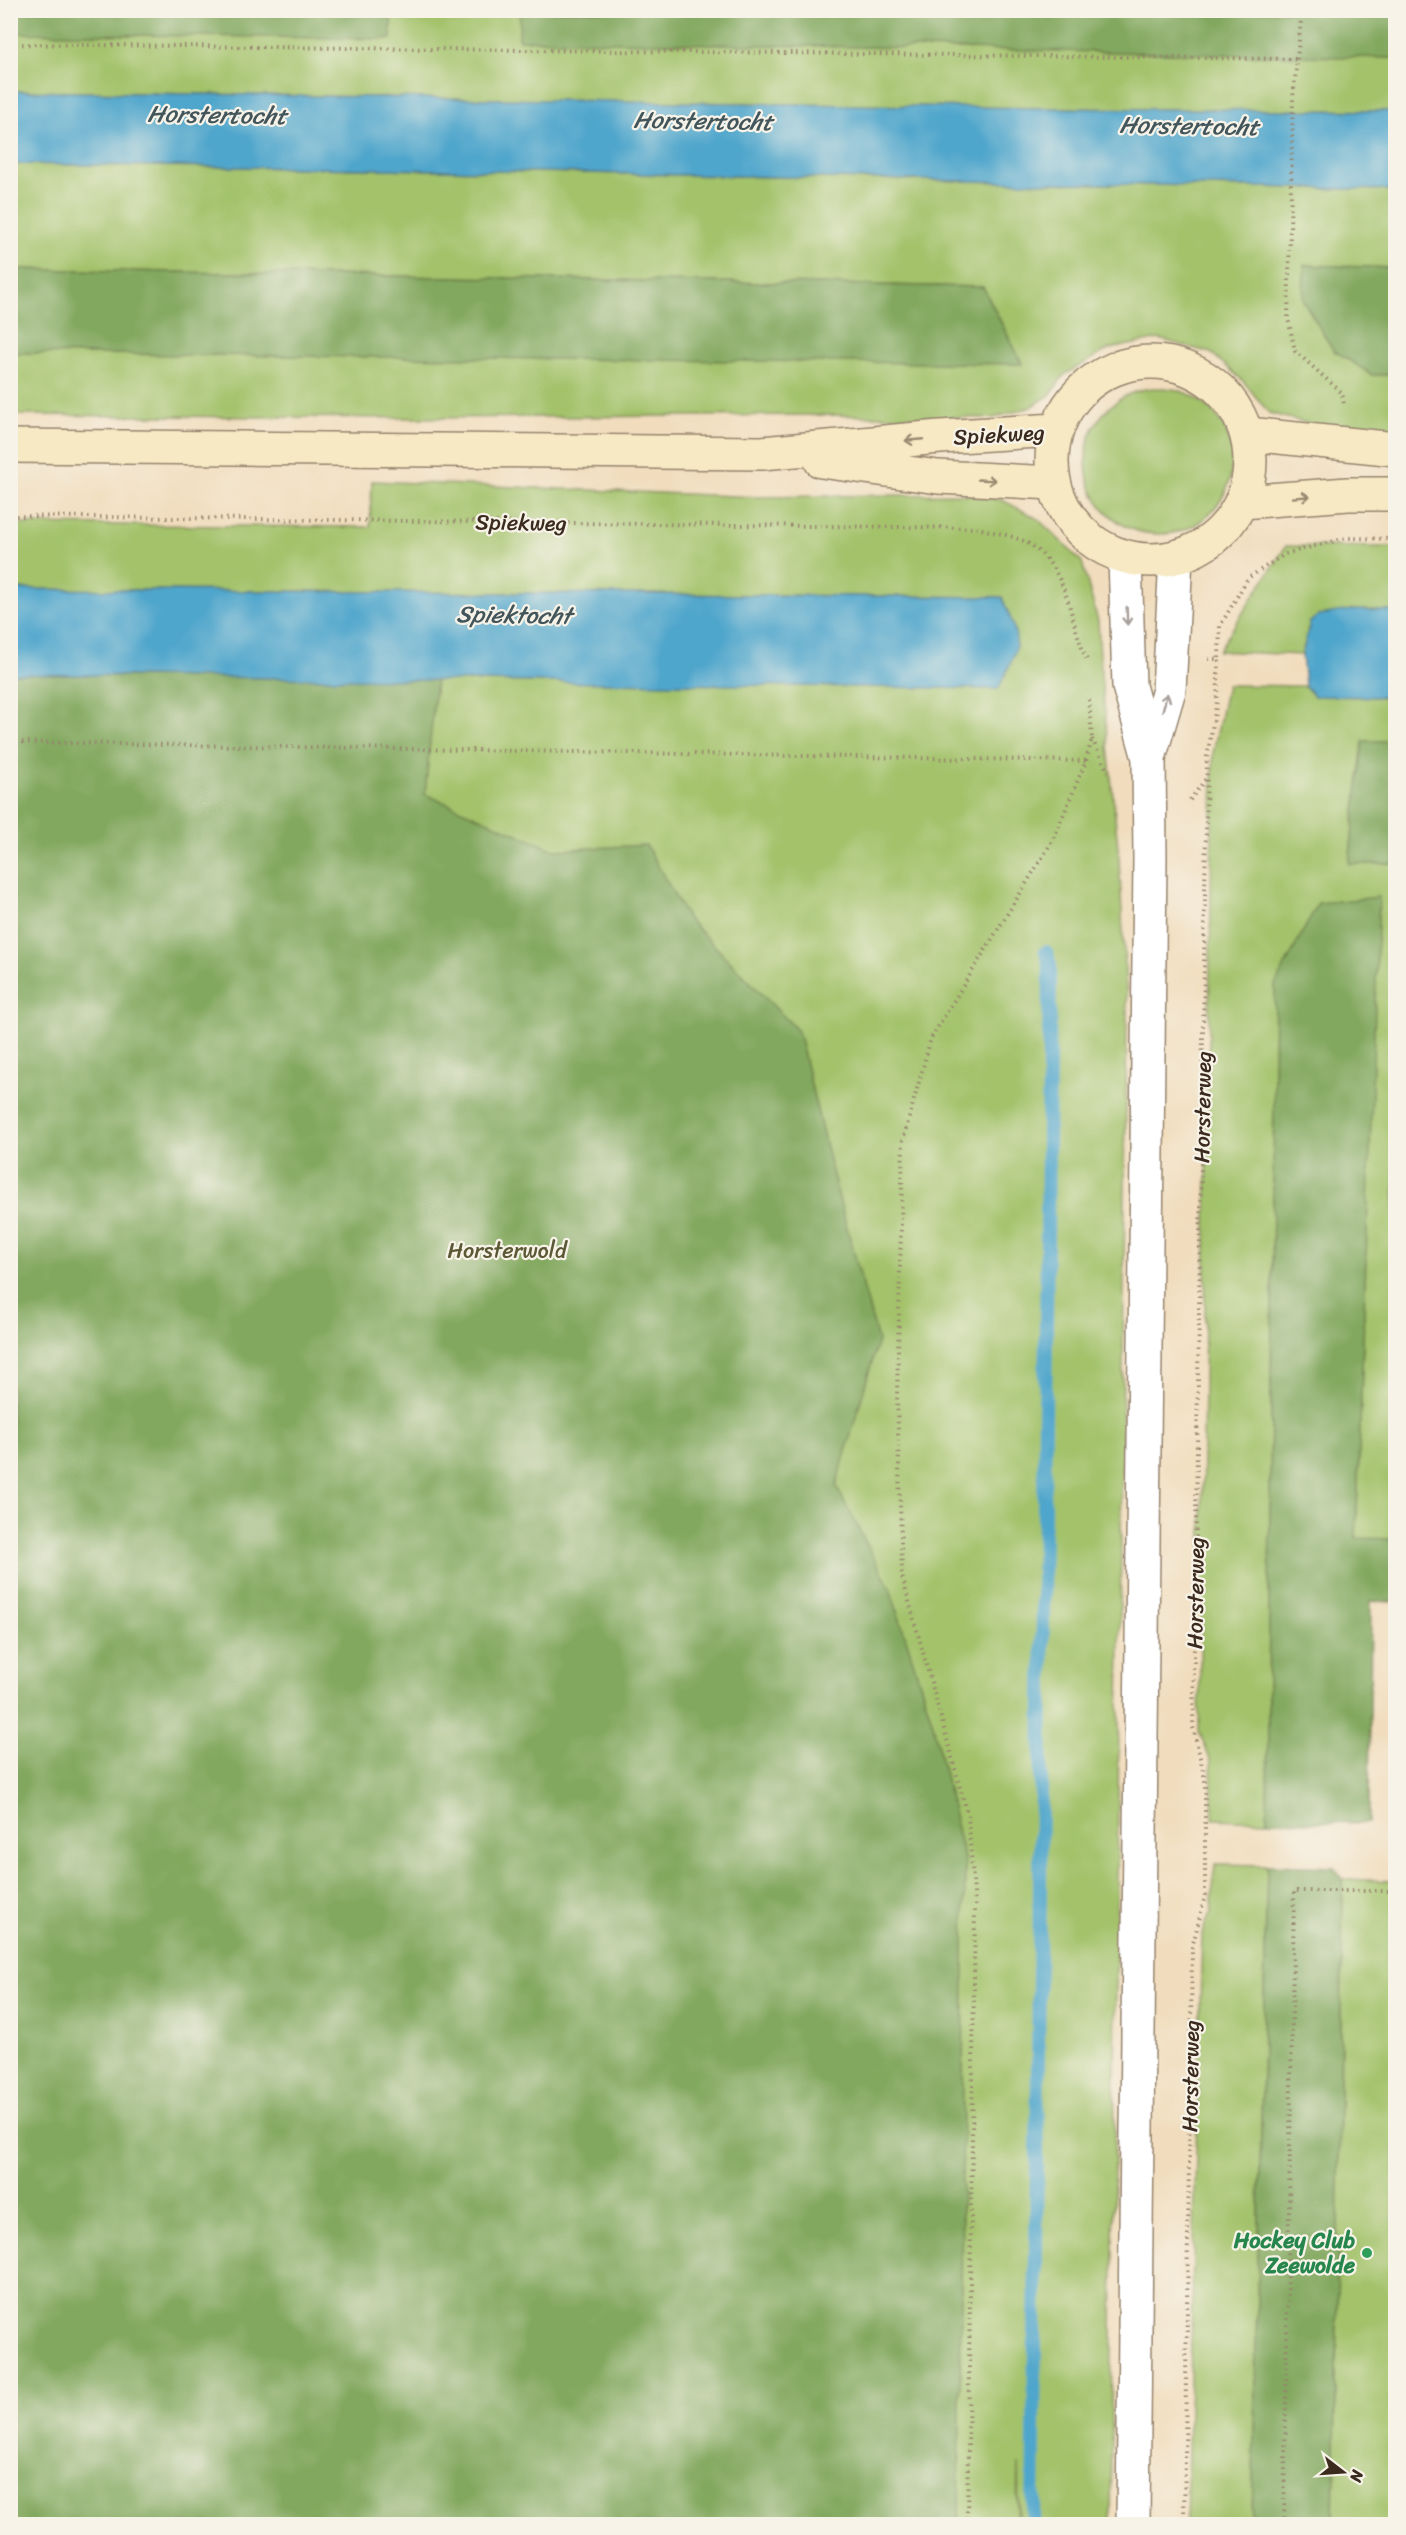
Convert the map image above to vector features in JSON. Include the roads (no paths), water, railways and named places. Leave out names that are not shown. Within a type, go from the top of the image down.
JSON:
[{"type":"main road","points":[[1153,361],[1194,370],[1228,396],[1248,434],[1251,469],[1242,502],[1226,527],[1204,546],[1176,558],[1150,561],[1125,558],[1092,542],[1067,516],[1053,483],[1051,456],[1056,430],[1077,394],[1111,369],[1153,361]]},
{"type":"main road","name":"Spiekweg","points":[[10,446],[762,453],[940,437],[1056,430]]},
{"type":"main road","points":[[1248,434],[1395,448]]},
{"type":"main road","name":"Spiekweg","points":[[762,453],[938,477],[1053,483]]},
{"type":"main road","points":[[1242,502],[1348,494],[1395,494]]},
{"type":"street","points":[[1125,558],[1129,686],[1149,758]]},
{"type":"street","points":[[1133,2524],[1149,758],[1169,690],[1176,558]]},
{"type":"water","name":"Horstertocht","points":[[11,91],[1040,108],[1395,111],[1395,190],[445,170],[11,164]]},
{"type":"water","name":"Spiektocht","points":[[11,589],[1002,597],[1016,635],[1016,644],[1011,662],[998,689],[11,674]]},
{"type":"water","points":[[1351,610],[1395,611],[1395,697],[1314,696],[1305,686],[1302,655],[1310,622],[1319,615]]},
{"type":"waterway","points":[[1033,2524],[1050,965],[1046,952]]},
{"type":"place","name":"Hockey Club Zeewolde","points":[[1367,2253]]},
{"type":"park label","name":"Horsterwold","points":[[507,1250]]}]
